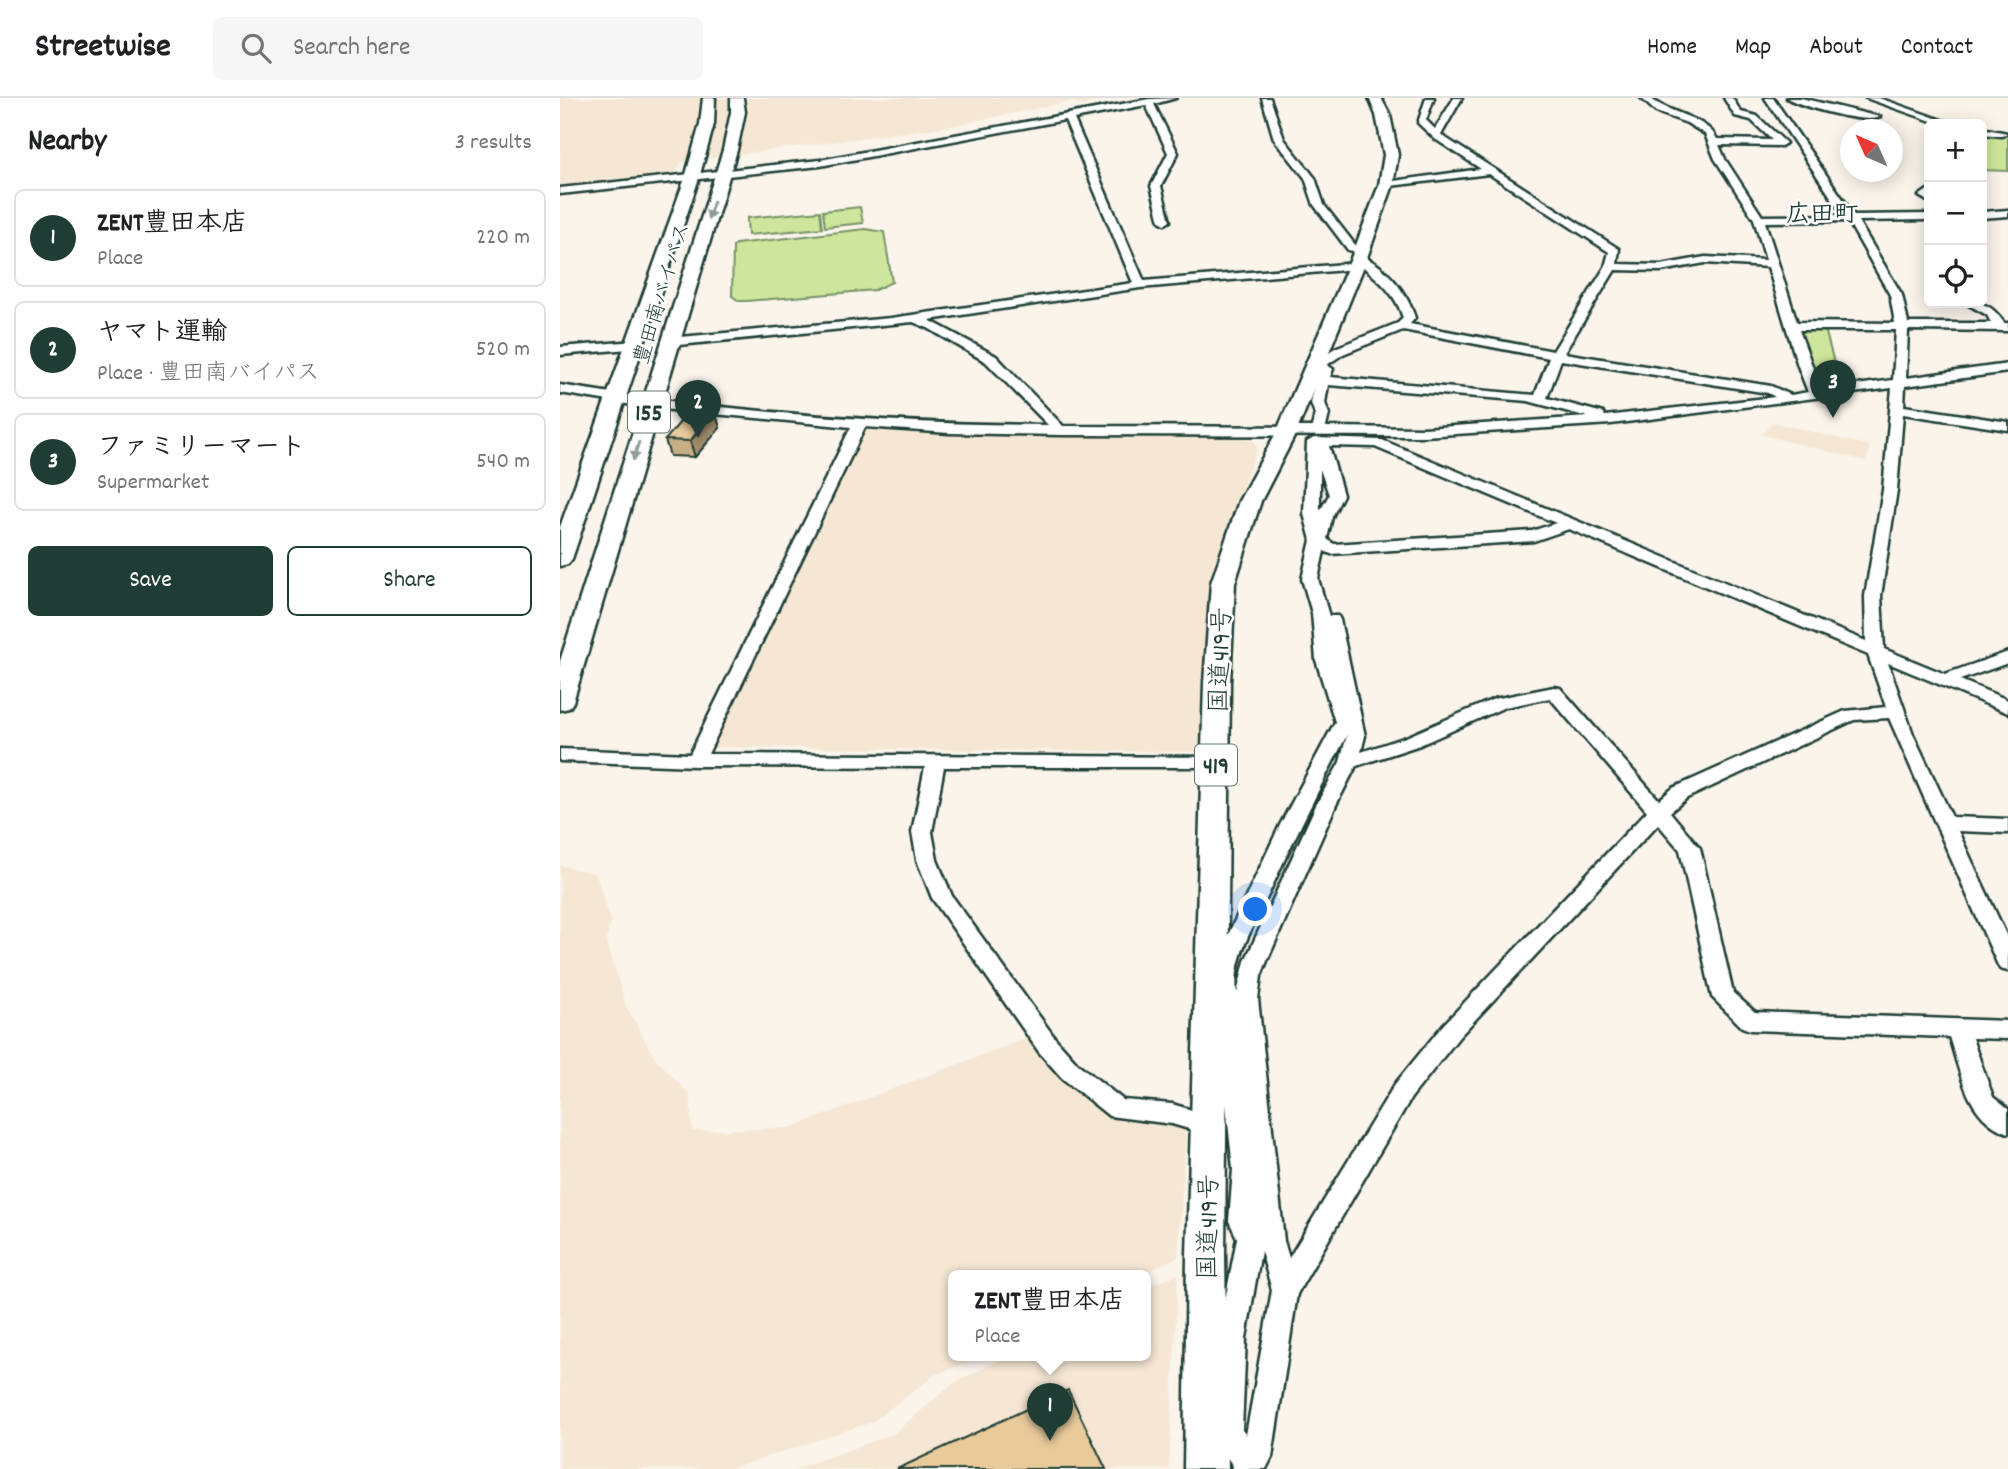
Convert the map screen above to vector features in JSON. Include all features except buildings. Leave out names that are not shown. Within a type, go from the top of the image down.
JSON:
[{"type":"highway","name":"豊田南バイパス","points":[[560,559],[692,178],[707,124],[709,98]]},
{"type":"highway","name":"豊田南バイパス","points":[[560,702],[737,121],[737,98]]},
{"type":"highway","name":"国道419号","points":[[1206,1469],[1217,683],[1223,583],[1251,501],[1315,375],[1386,186],[1391,155],[1383,115],[1375,98]]},
{"type":"highway","points":[[560,647],[586,622]]},
{"type":"street","points":[[560,191],[820,163],[1172,98]]},
{"type":"street","points":[[1266,98],[1279,139],[1310,178],[1319,205],[1359,259]]},
{"type":"street","points":[[1430,98],[1421,121],[1436,135],[1615,251],[1611,267],[1556,356],[1540,399]]},
{"type":"street","points":[[1436,135],[1458,98]]},
{"type":"street","points":[[1645,98],[1659,110],[1690,121],[1709,132],[1720,159],[1759,219],[1791,326],[1816,395]]},
{"type":"street","points":[[1714,142],[1781,143],[1754,118],[1738,114],[1728,98]]},
{"type":"street","points":[[1769,98],[1848,218],[1868,243],[1896,295],[1902,326],[1899,384],[1890,490],[1873,596],[1875,651],[1896,712],[2008,963]]},
{"type":"street","points":[[1791,98],[1814,102],[1844,113],[1875,117]]},
{"type":"street","points":[[1870,98],[1933,119]]},
{"type":"street","points":[[1149,102],[1173,153],[1158,174],[1154,191],[1165,221]]},
{"type":"street","points":[[1069,118],[1140,285]]},
{"type":"street","points":[[1987,132],[2002,133]]},
{"type":"street","points":[[1386,186],[1491,171]]},
{"type":"street","points":[[1987,215],[2008,213]]},
{"type":"street","points":[[1759,219],[1924,217]]},
{"type":"street","points":[[669,342],[914,319],[1140,285],[1359,259],[1368,262],[1406,304],[1409,318],[1406,327]]},
{"type":"street","points":[[1611,267],[1661,268],[1705,260],[1771,264]]},
{"type":"street","points":[[1981,308],[1991,313],[2004,327]]},
{"type":"street","points":[[914,319],[932,325],[991,359],[1062,430]]},
{"type":"street","points":[[1791,326],[2004,327]]},
{"type":"street","points":[[1315,375],[1339,361],[1343,354],[1406,327],[1556,356],[1771,390],[1790,398]]},
{"type":"street","points":[[560,351],[636,345]]},
{"type":"street","points":[[1321,437],[1611,420],[2008,368]]},
{"type":"street","points":[[1315,375],[1540,399],[1611,420]]},
{"type":"street","points":[[1285,1290],[1271,1241],[1247,999],[1250,976],[1256,961],[1325,805],[1349,762],[1356,736],[1324,579],[1324,517],[1336,495],[1326,470],[1321,437],[1322,414],[1315,375]]},
{"type":"street","points":[[560,389],[651,404],[859,425],[1286,433],[1370,441],[2008,707]]},
{"type":"street","points":[[1897,410],[2008,426]]},
{"type":"street","points":[[696,760],[859,425]]},
{"type":"street","points":[[1410,457],[1424,446],[1424,432]]},
{"type":"street","points":[[1325,545],[1534,536],[1568,524]]},
{"type":"street","points":[[1325,545],[1310,579],[1320,612],[1325,660],[1344,722],[1285,836],[1231,952],[1224,982],[1246,1169],[1242,1221],[1250,1238],[1231,1338],[1227,1435],[1248,1467],[1257,1457],[1285,1290],[1403,1091],[1451,1031],[1658,811],[1681,793],[1851,715],[1896,712]]},
{"type":"street","points":[[1945,680],[2008,657]]},
{"type":"street","points":[[1349,762],[1413,741],[1500,704],[1554,692],[1690,848],[1723,997],[1750,1021],[2008,1030]]},
{"type":"street","points":[[560,755],[696,760],[1216,761]]},
{"type":"street","points":[[935,762],[922,832],[927,860],[942,898],[1047,1045],[1070,1071],[1118,1109],[1171,1114],[1209,1125]]},
{"type":"street","points":[[1947,824],[2008,826]]},
{"type":"street","points":[[1957,1028],[1983,1103],[2008,1123]]},
{"type":"shaded area","points":[[560,98],[1119,98],[1082,105],[1072,101],[951,126],[682,162],[675,173],[560,185]]},
{"type":"shaded area","points":[[1772,422],[1870,446],[1866,461],[1762,435]]},
{"type":"shaded area","points":[[863,430],[1238,437],[1255,442],[1257,449],[1211,572],[1206,752],[708,747]]},
{"type":"shaded area","points":[[560,865],[596,874],[611,922],[606,940],[626,1006],[655,1058],[690,1095],[692,1131],[790,1128],[1027,1038],[1106,1110],[1186,1129],[1178,1257],[1151,1270],[948,1270],[948,1361],[970,1361],[935,1375],[872,1422],[731,1469],[560,1469]]},
{"type":"shaded area","points":[[1178,1274],[1169,1469],[795,1469],[893,1434],[954,1383],[998,1361],[1151,1361],[1151,1285]]},
{"type":"green space","points":[[1987,133],[2008,135],[2008,171],[1987,170]]},
{"type":"green space","points":[[860,207],[863,223],[825,227],[823,211]]},
{"type":"green space","points":[[820,211],[822,228],[748,235],[747,218]]},
{"type":"green space","points":[[865,229],[884,232],[892,282],[875,290],[747,301],[739,301],[732,296],[733,247],[736,244]]},
{"type":"green space","points":[[1798,329],[1825,329],[1838,378],[1819,386]]},
{"type":"place","name":"ファミリーマート","points":[[1833,418]]},
{"type":"place","name":"ヤマト運輸","points":[[698,438]]},
{"type":"place","name":"ZENT豊田本店","points":[[1050,1441]]},
{"type":"district","name":"広田町","points":[[1822,213]]}]
